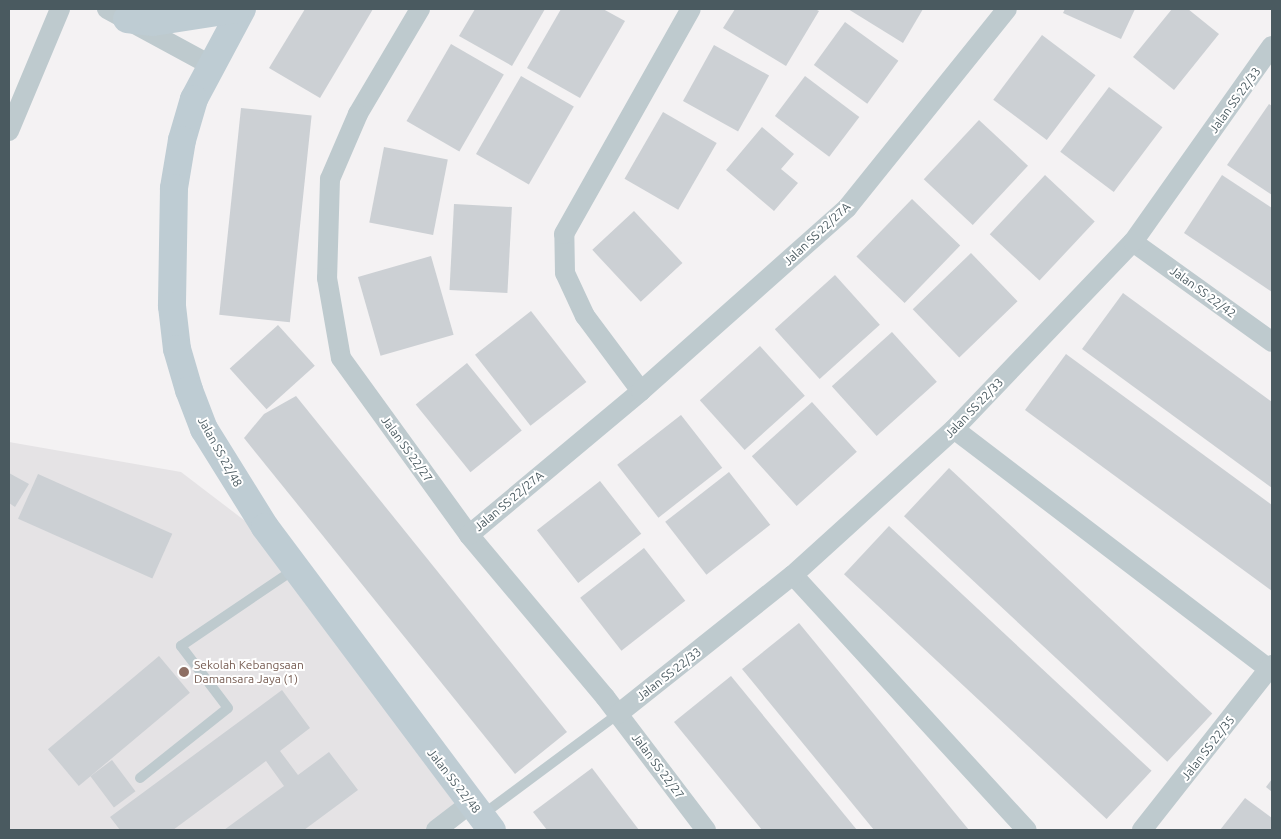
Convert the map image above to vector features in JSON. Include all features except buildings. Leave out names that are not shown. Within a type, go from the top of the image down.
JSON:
[{"type":"street","points":[[9,132],[60,9]]},
{"type":"street","points":[[117,14],[152,22],[237,9]]},
{"type":"street","name":"Jalan SS 22/48","points":[[242,9],[210,65],[194,99],[182,140],[174,188],[172,306],[177,349],[204,429],[265,527],[481,816]]},
{"type":"street","name":"Jalan SS 22/27","points":[[420,9],[358,114],[330,179],[327,278],[340,358],[470,535],[618,714],[706,830]]},
{"type":"street","points":[[641,391],[584,316],[565,273],[564,234],[690,9]]},
{"type":"street","name":"Jalan SS 22/27A","points":[[470,535],[641,391],[847,208],[1007,9]]},
{"type":"street","points":[[117,14],[210,65]]},
{"type":"street","name":"Jalan SS 22/33","points":[[618,714],[793,576],[954,429],[1133,242],[1271,53]]},
{"type":"street","name":"Jalan SS 22/42","points":[[1133,242],[1272,342]]},
{"type":"street","points":[[954,429],[1271,667]]},
{"type":"street","points":[[793,576],[1027,830]]},
{"type":"street","name":"Jalan SS 22/35","points":[[1142,830],[1271,667]]},
{"type":"street","points":[[436,830],[481,816]]},
{"type":"lane","points":[[140,778],[228,708],[182,646],[297,568]]},
{"type":"lane","points":[[481,816],[618,714]]},
{"type":"shaded area","name":"Sekolah Kebangsaan Damansara Jaya (1)","points":[[9,442],[181,472],[257,530],[462,814],[439,830],[9,830]]},
{"type":"place","name":"Sekolah Kebangsaan Damansara Jaya (1)","points":[[184,672]]}]
